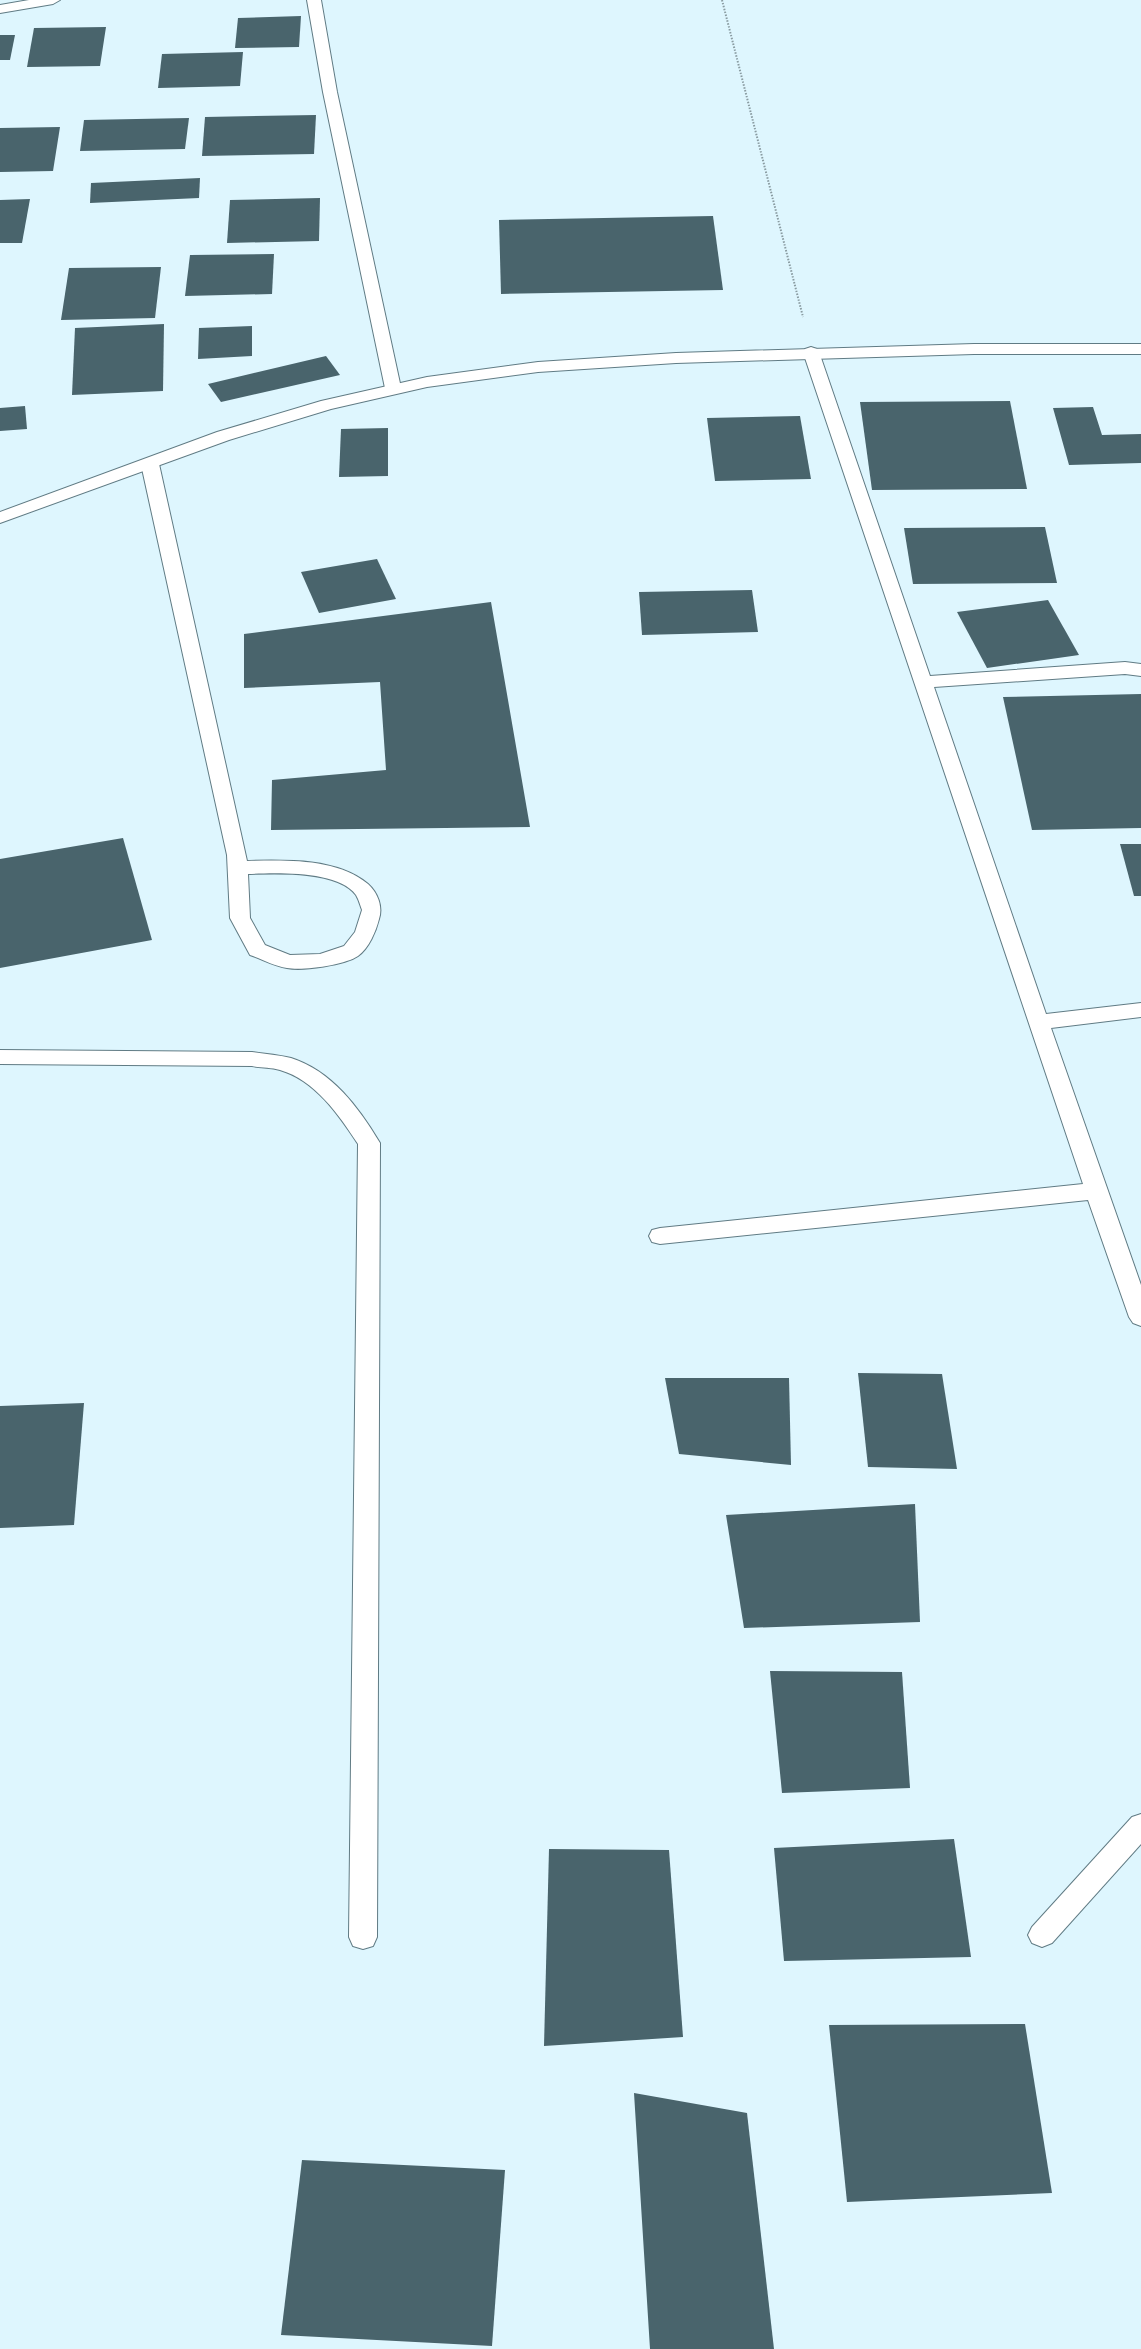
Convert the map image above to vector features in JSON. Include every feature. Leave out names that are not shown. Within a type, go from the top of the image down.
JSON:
[{"type":"street","points":[[0,9],[53,0]]},
{"type":"street","points":[[314,0],[330,92],[393,388]]},
{"type":"street","points":[[0,518],[223,436],[327,405],[393,388],[538,367],[676,358],[811,352],[1141,349]]},
{"type":"street","points":[[811,352],[1038,1022],[1141,1317]]},
{"type":"street","points":[[150,464],[239,868],[240,918],[257,950],[288,962],[322,961],[351,951],[365,933],[372,910],[361,888],[337,875],[273,867],[239,868]]},
{"type":"street","points":[[924,682],[1125,668],[1141,670]]},
{"type":"street","points":[[1038,1022],[1141,1010]]},
{"type":"street","points":[[0,1057],[252,1059],[286,1064],[319,1081],[344,1106],[369,1143],[362,1938]]},
{"type":"street","points":[[660,1236],[1096,1191]]},
{"type":"street","points":[[1042,1935],[1141,1825]]},
{"type":"path","points":[[722,0],[811,352]]},
{"type":"building","points":[[301,16],[299,47],[235,48],[238,18]]},
{"type":"building","points":[[106,27],[100,66],[27,67],[34,28]]},
{"type":"building","points":[[0,35],[15,35],[10,60],[0,60]]},
{"type":"building","points":[[243,52],[240,86],[158,88],[162,54]]},
{"type":"building","points":[[316,115],[314,154],[202,156],[205,117]]},
{"type":"building","points":[[189,118],[185,149],[80,151],[84,120]]},
{"type":"building","points":[[60,127],[53,171],[0,172],[0,128]]},
{"type":"building","points":[[200,178],[199,198],[90,203],[91,183]]},
{"type":"building","points":[[320,198],[319,241],[227,243],[230,200]]},
{"type":"building","points":[[30,199],[22,243],[0,243],[0,200]]},
{"type":"building","points":[[713,216],[723,290],[501,294],[499,220]]},
{"type":"building","points":[[274,254],[272,294],[185,296],[190,255]]},
{"type":"building","points":[[161,267],[155,318],[61,320],[69,268]]},
{"type":"building","points":[[164,324],[163,391],[72,395],[75,328]]},
{"type":"building","points":[[252,326],[252,356],[198,359],[199,328]]},
{"type":"building","points":[[326,356],[340,375],[221,402],[208,384]]},
{"type":"building","points":[[1010,401],[1027,489],[872,490],[860,402]]},
{"type":"building","points":[[25,406],[27,429],[0,431],[0,408]]},
{"type":"building","points":[[1093,407],[1102,435],[1141,434],[1141,463],[1069,465],[1053,408]]},
{"type":"building","points":[[800,416],[811,479],[715,481],[707,418]]},
{"type":"building","points":[[388,428],[388,476],[339,477],[341,429]]},
{"type":"building","points":[[1045,527],[1057,583],[913,584],[904,528]]},
{"type":"building","points":[[377,559],[396,599],[319,613],[301,572]]},
{"type":"building","points":[[752,590],[758,632],[642,635],[639,592]]},
{"type":"building","points":[[1048,600],[1079,655],[987,668],[957,612]]},
{"type":"building","points":[[491,602],[530,827],[271,830],[272,780],[386,770],[380,682],[244,688],[244,634]]},
{"type":"building","points":[[1141,694],[1141,828],[1032,830],[1003,697]]},
{"type":"building","points":[[123,838],[152,940],[0,968],[0,859]]},
{"type":"building","points":[[1120,844],[1141,844],[1141,896],[1134,896]]},
{"type":"building","points":[[858,1373],[942,1374],[957,1469],[868,1467]]},
{"type":"building","points":[[665,1378],[789,1378],[791,1465],[679,1454]]},
{"type":"building","points":[[84,1403],[74,1525],[0,1528],[0,1406]]},
{"type":"building","points":[[915,1504],[920,1622],[744,1628],[726,1515]]},
{"type":"building","points":[[770,1671],[902,1672],[910,1788],[782,1793]]},
{"type":"building","points":[[954,1839],[971,1957],[784,1961],[774,1848]]},
{"type":"building","points":[[549,1849],[669,1850],[683,2037],[544,2046]]},
{"type":"building","points":[[1025,2024],[1052,2193],[847,2202],[829,2025]]},
{"type":"building","points":[[634,2093],[747,2113],[774,2349],[650,2349]]},
{"type":"building","points":[[302,2160],[505,2170],[492,2346],[281,2335]]}]
